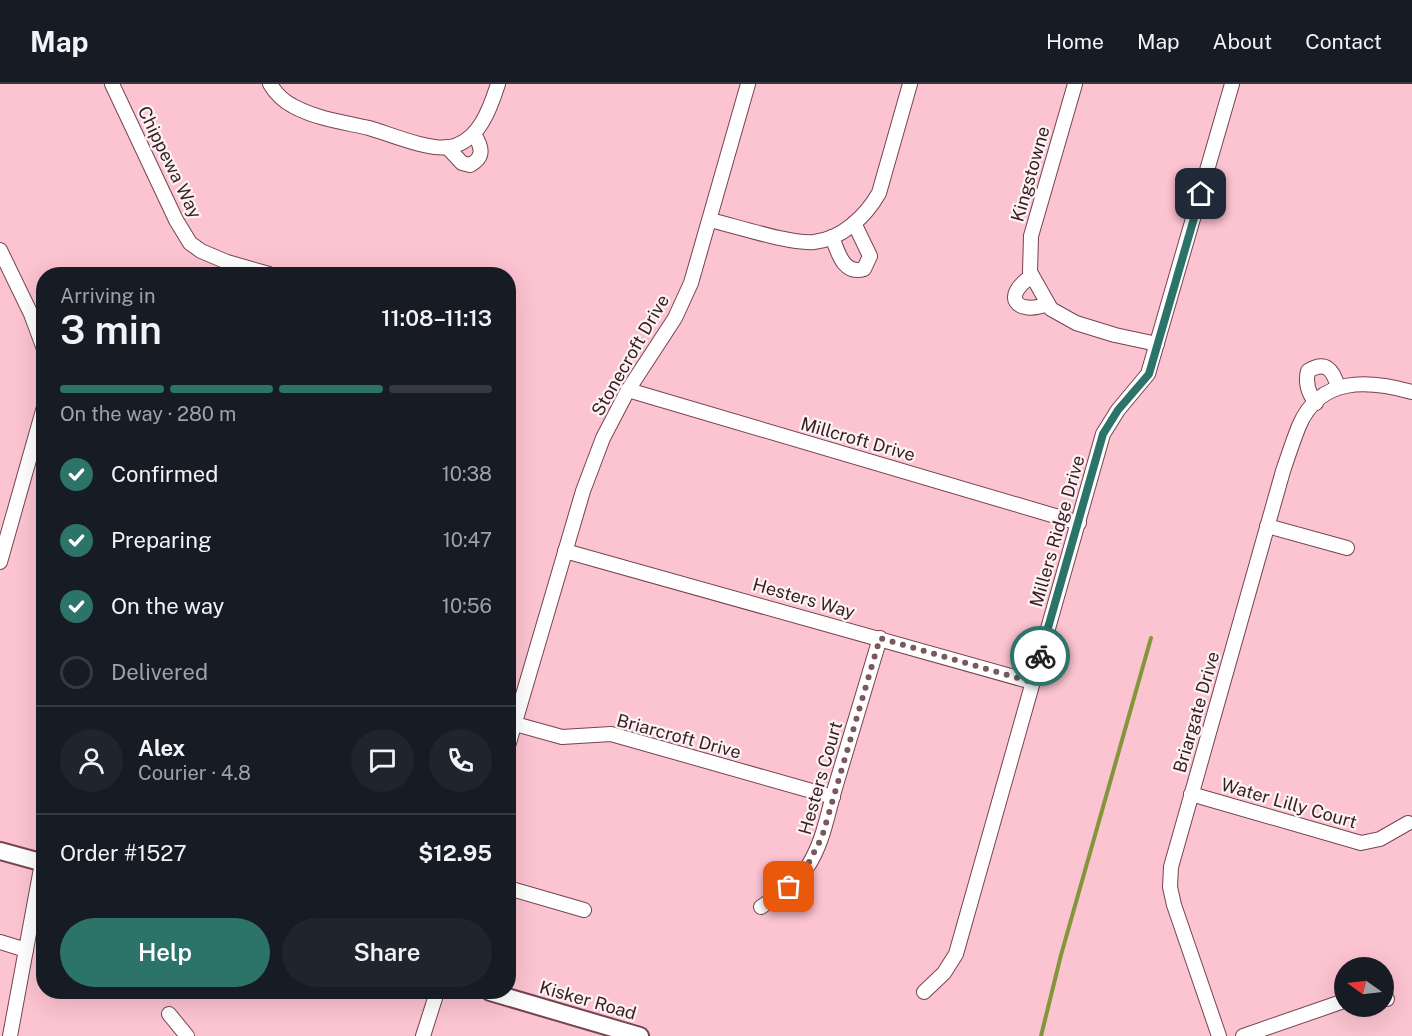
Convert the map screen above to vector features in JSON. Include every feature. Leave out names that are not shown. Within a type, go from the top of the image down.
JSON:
[{"type":"main road","points":[[0,852],[36,861]]},
{"type":"main road","name":"Kisker Road","points":[[514,999],[640,1036]]},
{"type":"street","name":"Chippewa Way","points":[[112,84],[176,220],[190,243],[201,251],[245,267]]},
{"type":"street","points":[[270,84],[280,97],[293,106],[319,117],[437,147],[451,147],[474,134],[491,106],[498,84]]},
{"type":"street","name":"Stonecroft Drive","points":[[516,710],[583,491],[603,438],[628,390],[675,318],[691,283],[748,84]]},
{"type":"street","points":[[710,220],[796,241],[815,242],[832,237],[854,224],[868,211],[879,193],[910,84]]},
{"type":"street","name":"Kingstowne","points":[[1075,84],[1031,236],[1030,272],[1051,309],[1076,323],[1156,344]]},
{"type":"street","name":"Millers Ridge Drive","points":[[924,992],[944,973],[956,954],[1103,434],[1118,410],[1149,374],[1232,84]]},
{"type":"street","points":[[447,147],[462,163],[470,165],[476,162],[481,155],[481,145],[474,134]]},
{"type":"street","points":[[832,237],[848,269],[864,270],[870,256],[854,224]]},
{"type":"street","points":[[0,249],[36,327]]},
{"type":"street","points":[[1032,276],[1017,288],[1014,301],[1028,309],[1048,304]]},
{"type":"street","points":[[1316,403],[1307,389],[1308,371],[1316,366],[1326,367],[1334,373],[1338,387]]},
{"type":"street","name":"Briargate Drive","points":[[1219,1036],[1174,905],[1170,887],[1171,867],[1283,471],[1299,425],[1324,394],[1338,387],[1370,383],[1412,392]]},
{"type":"street","name":"Millcroft Drive","points":[[628,390],[1079,523]]},
{"type":"street","points":[[0,562],[4,537],[36,433]]},
{"type":"street","points":[[1267,526],[1347,548]]},
{"type":"street","name":"Hesters Way","points":[[565,551],[1032,682]]},
{"type":"street","name":"Hesters Court","points":[[761,907],[789,887],[805,870],[818,849],[880,638]]},
{"type":"street","name":"Briarcroft Drive","points":[[516,724],[562,737],[611,734],[832,797]]},
{"type":"street","name":"Water Lilly Court","points":[[1191,794],[1361,843],[1380,839],[1408,823]]},
{"type":"street","points":[[516,890],[584,910]]},
{"type":"street","points":[[10,1036],[36,899]]},
{"type":"street","points":[[0,942],[26,950]]},
{"type":"street","points":[[423,1036],[435,999]]},
{"type":"street","points":[[1244,1036],[1334,1004]]},
{"type":"street","points":[[169,1014],[187,1036]]},
{"type":"waterway","points":[[1041,1036],[1061,955],[1151,638]]},
{"type":"way so far","points":[[789,887],[805,870],[818,849],[880,638],[1032,682],[1040,656]]},
{"type":"route","points":[[1040,656],[1103,434],[1130,394],[1149,374],[1201,194]]}]
